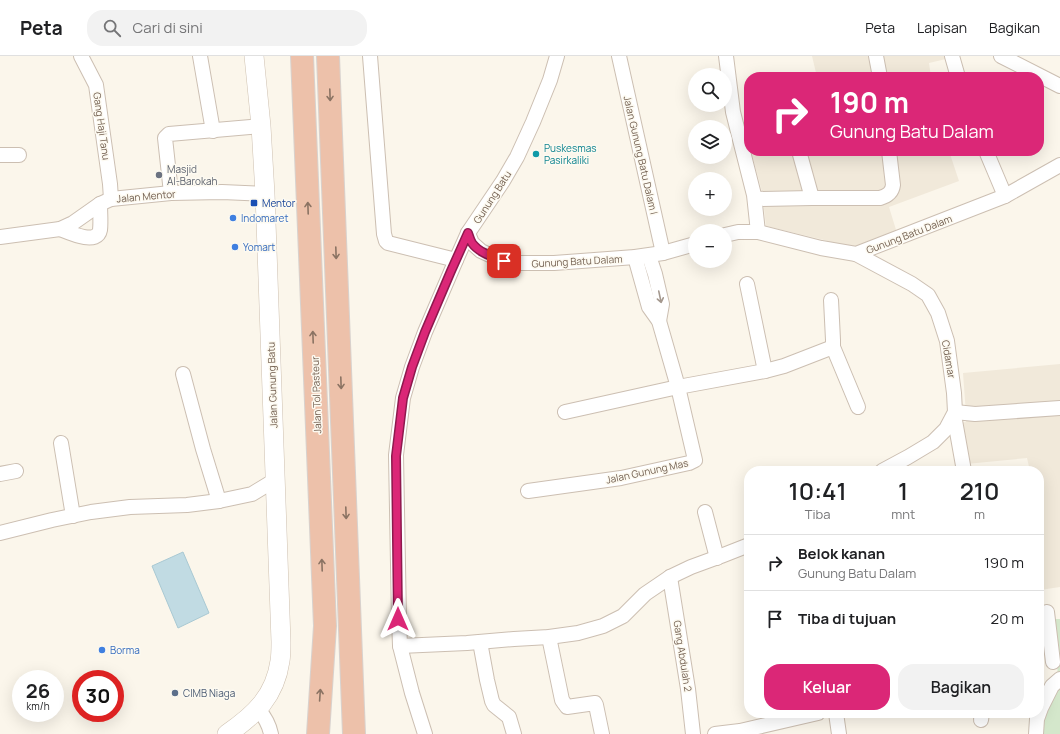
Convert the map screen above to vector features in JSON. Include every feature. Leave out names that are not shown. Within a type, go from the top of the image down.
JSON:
[{"type":"highway","name":"Jalan Tol Pasteur","points":[[302,56],[325,626],[318,734]]},
{"type":"highway","points":[[328,56],[354,734]]},
{"type":"main road","name":"Jalan Gunung Batu","points":[[227,734],[244,722],[258,709],[269,695],[276,679],[280,662],[281,642],[265,194],[261,126],[254,56]]},
{"type":"street","name":"Gang Haji Tanu","points":[[81,56],[96,84],[97,90],[110,184],[105,202]]},
{"type":"street","points":[[200,56],[213,130]]},
{"type":"street","points":[[370,56],[384,234],[386,241],[393,245],[456,260]]},
{"type":"street","name":"Gunung Batu","points":[[425,734],[412,693],[400,646],[398,619],[396,456],[403,398],[412,367],[425,332],[468,233],[503,181],[517,157],[550,80],[557,56]]},
{"type":"street","name":"Jalan Gunung Batu Dalam I","points":[[619,56],[656,255]]},
{"type":"street","points":[[726,56],[733,112],[755,200],[758,232]]},
{"type":"street","points":[[876,56],[879,72]]},
{"type":"street","points":[[1001,56],[1032,72]]},
{"type":"street","points":[[954,58],[957,72]]},
{"type":"street","points":[[1044,78],[1060,86]]},
{"type":"street","points":[[171,193],[165,138],[170,134],[261,126]]},
{"type":"street","points":[[0,155],[19,155]]},
{"type":"street","points":[[800,156],[812,198]]},
{"type":"street","points":[[755,200],[880,198],[886,196],[893,190],[894,185],[890,156]]},
{"type":"street","points":[[988,156],[1004,196]]},
{"type":"street","name":"Gunung Batu Dalam","points":[[732,233],[758,232],[821,248],[856,254],[1004,196],[1060,165]]},
{"type":"street","name":"Jalan Mentor","points":[[0,237],[60,229],[73,223],[105,202],[171,193],[222,192],[265,194]]},
{"type":"street","name":"Jalan Mentor","points":[[60,229],[83,237],[94,237],[98,235],[105,202]]},
{"type":"street","name":"Gunung Batu Dalam","points":[[468,233],[472,243],[481,251],[504,261],[517,263],[554,263],[635,258],[656,255],[688,246]]},
{"type":"street","name":"Cidamar","points":[[856,254],[912,284],[928,295],[938,313],[947,341],[954,392],[955,414],[963,466]]},
{"type":"street","name":"Jalan Gunung Mas","points":[[656,255],[655,274],[662,304],[659,321]]},
{"type":"street","name":"Jalan Gunung Mas","points":[[528,491],[621,478],[694,461],[678,387],[659,321],[649,307],[635,258]]},
{"type":"street","points":[[747,284],[766,371]]},
{"type":"street","points":[[831,300],[832,347],[858,407]]},
{"type":"street","points":[[565,412],[678,387],[766,371],[784,366],[832,347]]},
{"type":"street","points":[[183,374],[203,449],[219,501]]},
{"type":"street","points":[[891,466],[933,442],[946,429],[955,414],[1060,408]]},
{"type":"street","points":[[61,443],[73,516]]},
{"type":"street","points":[[0,474],[16,471]]},
{"type":"street","points":[[0,533],[52,520],[130,506],[187,505],[219,501],[252,494],[275,480]]},
{"type":"street","points":[[705,512],[717,558]]},
{"type":"street","points":[[400,646],[550,637],[578,633],[603,626],[623,616],[645,594],[691,566],[717,558],[744,547]]},
{"type":"street","name":"Gang Abdulah 2","points":[[670,578],[688,689],[693,734]]},
{"type":"street","points":[[1049,612],[1053,662]]},
{"type":"street","points":[[550,637],[562,700],[567,706],[594,703],[602,734]]},
{"type":"street","points":[[480,642],[492,700],[494,705],[509,717],[514,734]]},
{"type":"street","points":[[1044,702],[1052,686],[1060,679]]},
{"type":"street","points":[[258,709],[265,718],[270,729],[270,734]]},
{"type":"street","points":[[715,734],[740,731],[796,718]]},
{"type":"street","points":[[837,718],[839,734]]},
{"type":"street","points":[[1036,734],[1037,718]]},
{"type":"street","points":[[693,734],[698,734]]},
{"type":"shaded area","points":[[812,56],[945,56],[946,59],[929,63],[930,72],[816,72]]},
{"type":"shaded area","points":[[752,156],[951,156],[959,181],[889,207],[897,233],[856,251],[824,240],[766,226],[762,192]]},
{"type":"shaded area","points":[[1060,364],[1060,587],[1044,589],[1044,466],[1029,466],[1027,458],[966,464],[959,423],[966,422],[963,373]]},
{"type":"green space","points":[[1052,619],[1060,619],[1060,734],[1040,734],[1041,718],[1044,718],[1044,712],[1058,685],[1057,655]]},
{"type":"water","points":[[183,552],[209,613],[178,628],[152,566]]},
{"type":"place","name":"Puskesmas Pasirkaliki","points":[[536,154]]},
{"type":"place","name":"Masjid Al-Barokah","points":[[159,175]]},
{"type":"place","name":"Mentor","points":[[254,203]]},
{"type":"place","name":"Indomaret","points":[[233,218]]},
{"type":"place","name":"Yomart","points":[[235,247]]},
{"type":"place","name":"Borma","points":[[102,650]]},
{"type":"place","name":"CIMB Niaga","points":[[175,693]]},
{"type":"route","points":[[398,619],[396,456],[403,398],[412,367],[425,332],[468,233],[472,243],[481,251],[504,261]]}]
